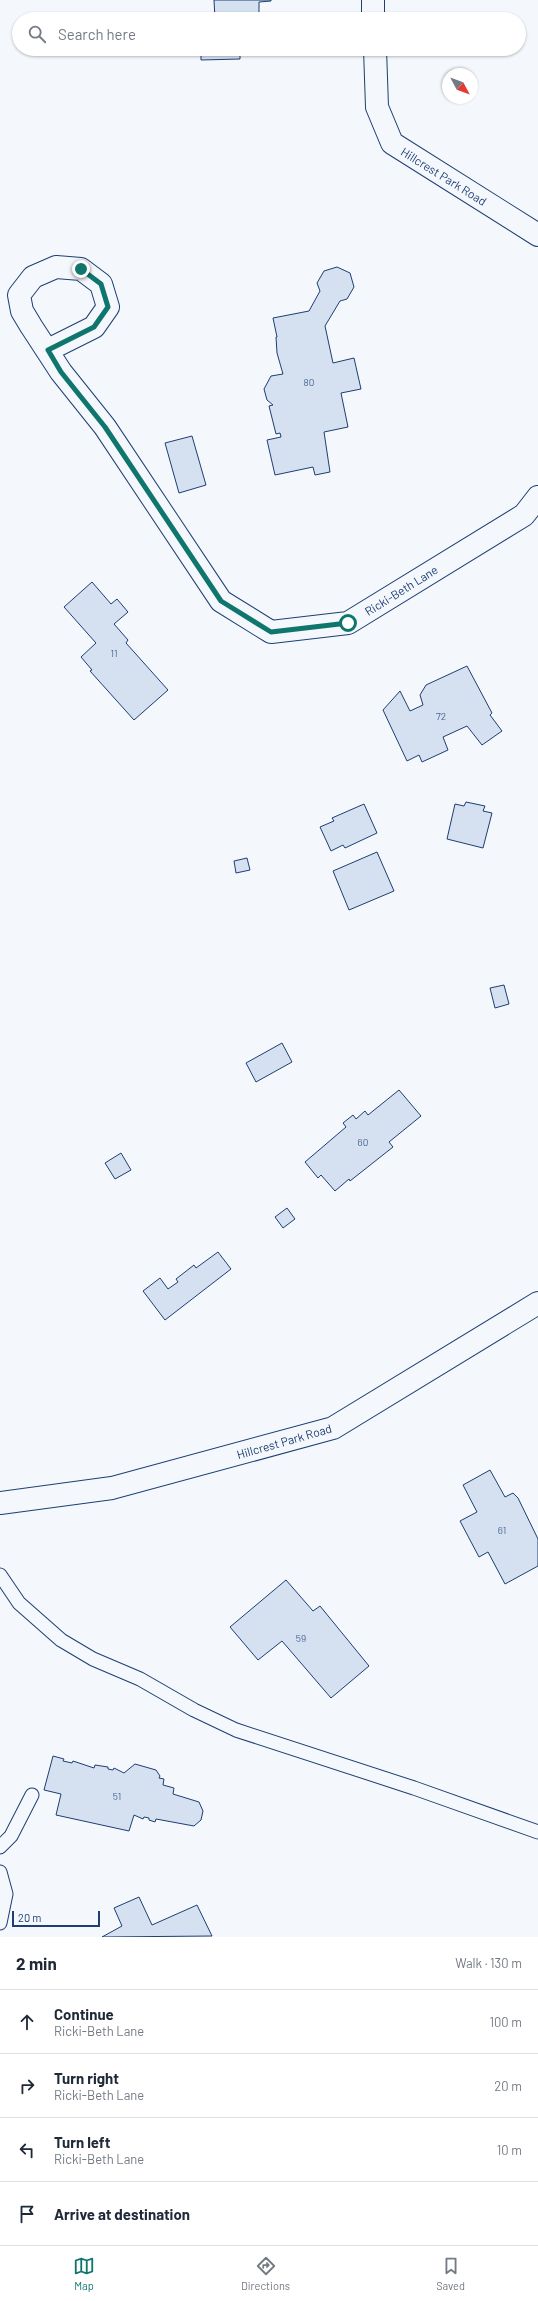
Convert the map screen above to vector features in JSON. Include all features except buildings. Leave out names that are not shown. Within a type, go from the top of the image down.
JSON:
[{"type":"street","points":[[373,0],[373,12]]},
{"type":"street","name":"Hillcrest Park Road","points":[[375,56],[377,108],[392,143],[538,235]]},
{"type":"street","name":"Ricki-Beth Lane","points":[[48,350],[61,372],[105,427],[221,601],[271,632],[348,623],[531,514],[538,497]]},
{"type":"street","name":"Hillcrest Park Road","points":[[0,1503],[112,1488],[334,1428],[538,1303]]},
{"type":"lane","points":[[0,1576],[19,1603],[61,1640],[93,1659],[140,1679],[194,1710],[236,1730],[538,1832]]},
{"type":"lane","points":[[0,1847],[11,1836],[32,1795]]},
{"type":"lane","points":[[0,1872],[6,1894],[0,1923]]},
{"type":"route","points":[[81,269],[101,284],[108,307],[94,327],[73,336],[48,350],[61,372],[105,427],[221,601],[271,632],[348,623]]}]
